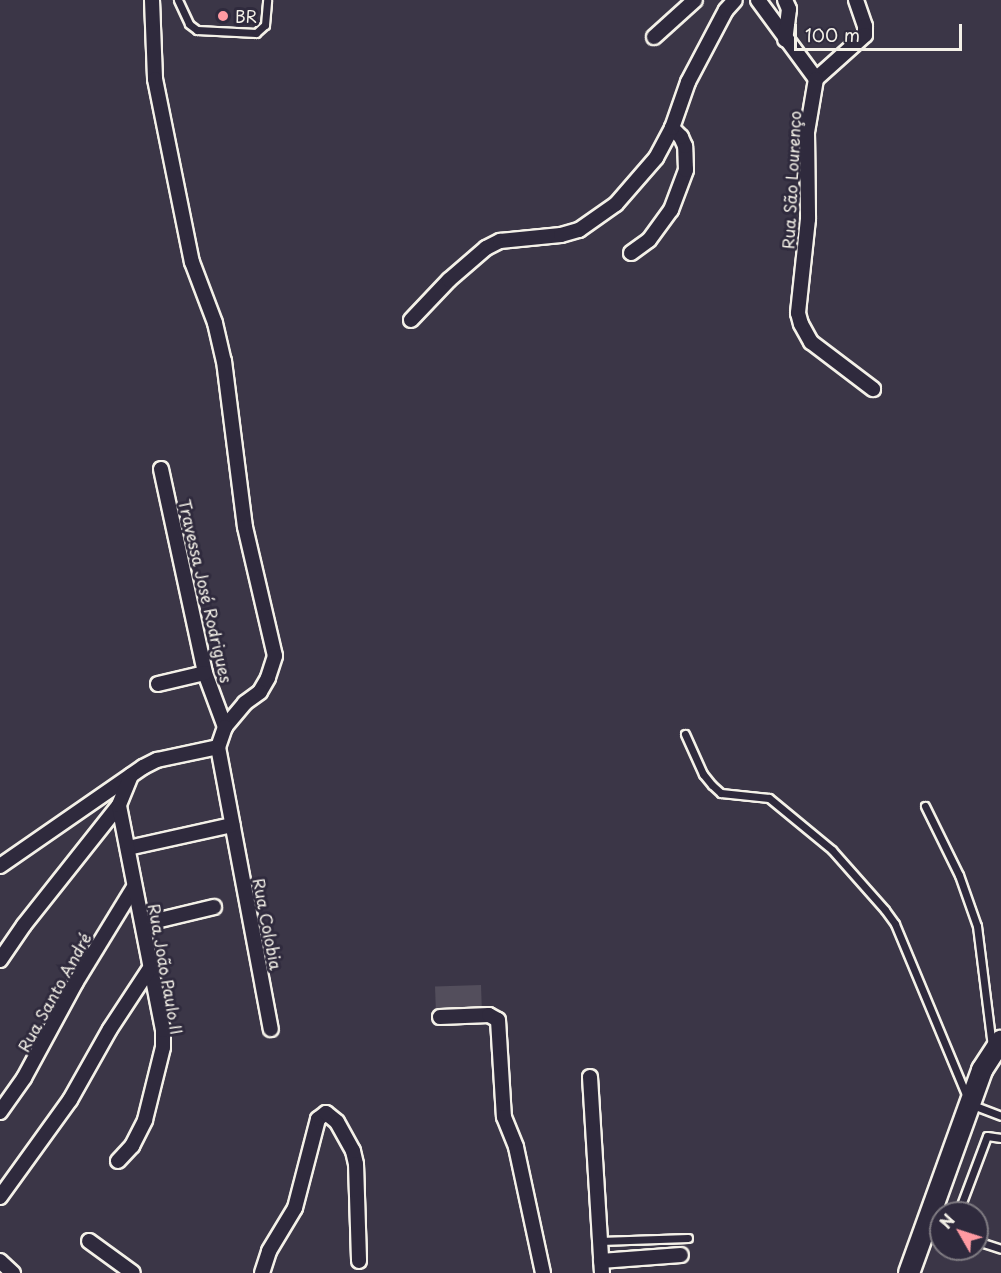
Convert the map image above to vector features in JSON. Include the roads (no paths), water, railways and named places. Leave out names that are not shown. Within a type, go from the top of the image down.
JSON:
[{"type":"main road","points":[[909,1273],[982,1070],[997,1045]]},
{"type":"street","points":[[128,849],[232,825],[218,747],[225,727],[245,703],[260,692],[268,678],[275,656],[245,527],[224,361],[215,323],[192,262],[155,79],[152,0]]},
{"type":"street","points":[[654,37],[695,0]]},
{"type":"street","points":[[411,320],[449,280],[486,248],[500,241],[561,235],[579,230],[596,219],[634,185],[656,158],[672,128],[688,82],[726,10],[735,0]]},
{"type":"street","points":[[758,0],[785,40],[816,79],[865,35],[865,26],[856,0]]},
{"type":"street","points":[[785,0],[789,9],[785,40]]},
{"type":"street","name":"Rua São Lourenço","points":[[816,79],[807,132],[808,219],[798,313],[811,342],[873,389]]},
{"type":"street","points":[[631,253],[649,240],[671,210],[686,170],[685,146],[681,137],[672,128]]},
{"type":"street","name":"Travessa José Rodrigues","points":[[161,469],[206,673],[225,727]]},
{"type":"street","points":[[158,684],[206,673]]},
{"type":"street","points":[[0,866],[131,775],[157,760],[218,747]]},
{"type":"street","points":[[0,960],[24,925],[119,805],[131,775]]},
{"type":"street","name":"Rua João Paulo II","points":[[118,1161],[132,1146],[145,1120],[161,1061],[163,1030],[119,805]]},
{"type":"street","name":"Rua Colobia","points":[[232,825],[271,1029]]},
{"type":"street","name":"Rua Santo André","points":[[0,1112],[24,1078],[76,982],[134,887]]},
{"type":"street","points":[[143,924],[214,908]]},
{"type":"street","points":[[0,1197],[70,1100],[110,1029],[150,968]]},
{"type":"street","points":[[440,1017],[489,1015],[498,1020],[504,1117],[516,1147],[543,1273]]},
{"type":"street","points":[[590,1077],[602,1267],[681,1255]]},
{"type":"street","points":[[262,1273],[269,1251],[294,1208],[318,1119],[326,1113],[337,1122],[353,1151],[356,1164],[359,1261]]},
{"type":"street","points":[[89,1241],[133,1273]]},
{"type":"street","points":[[0,1261],[13,1273]]},
{"type":"lane","points":[[178,0],[189,24],[197,30],[256,33],[265,25],[267,0]]},
{"type":"lane","points":[[685,734],[703,774],[712,785],[721,793],[769,798],[832,850],[890,917],[895,924],[970,1104],[1001,1116]]},
{"type":"lane","points":[[925,806],[968,896],[976,926],[988,1026],[997,1045]]},
{"type":"lane","points":[[963,1201],[987,1136],[1001,1138]]},
{"type":"lane","points":[[600,1241],[688,1238]]},
{"type":"place","name":"BR","points":[[223,16]]}]
